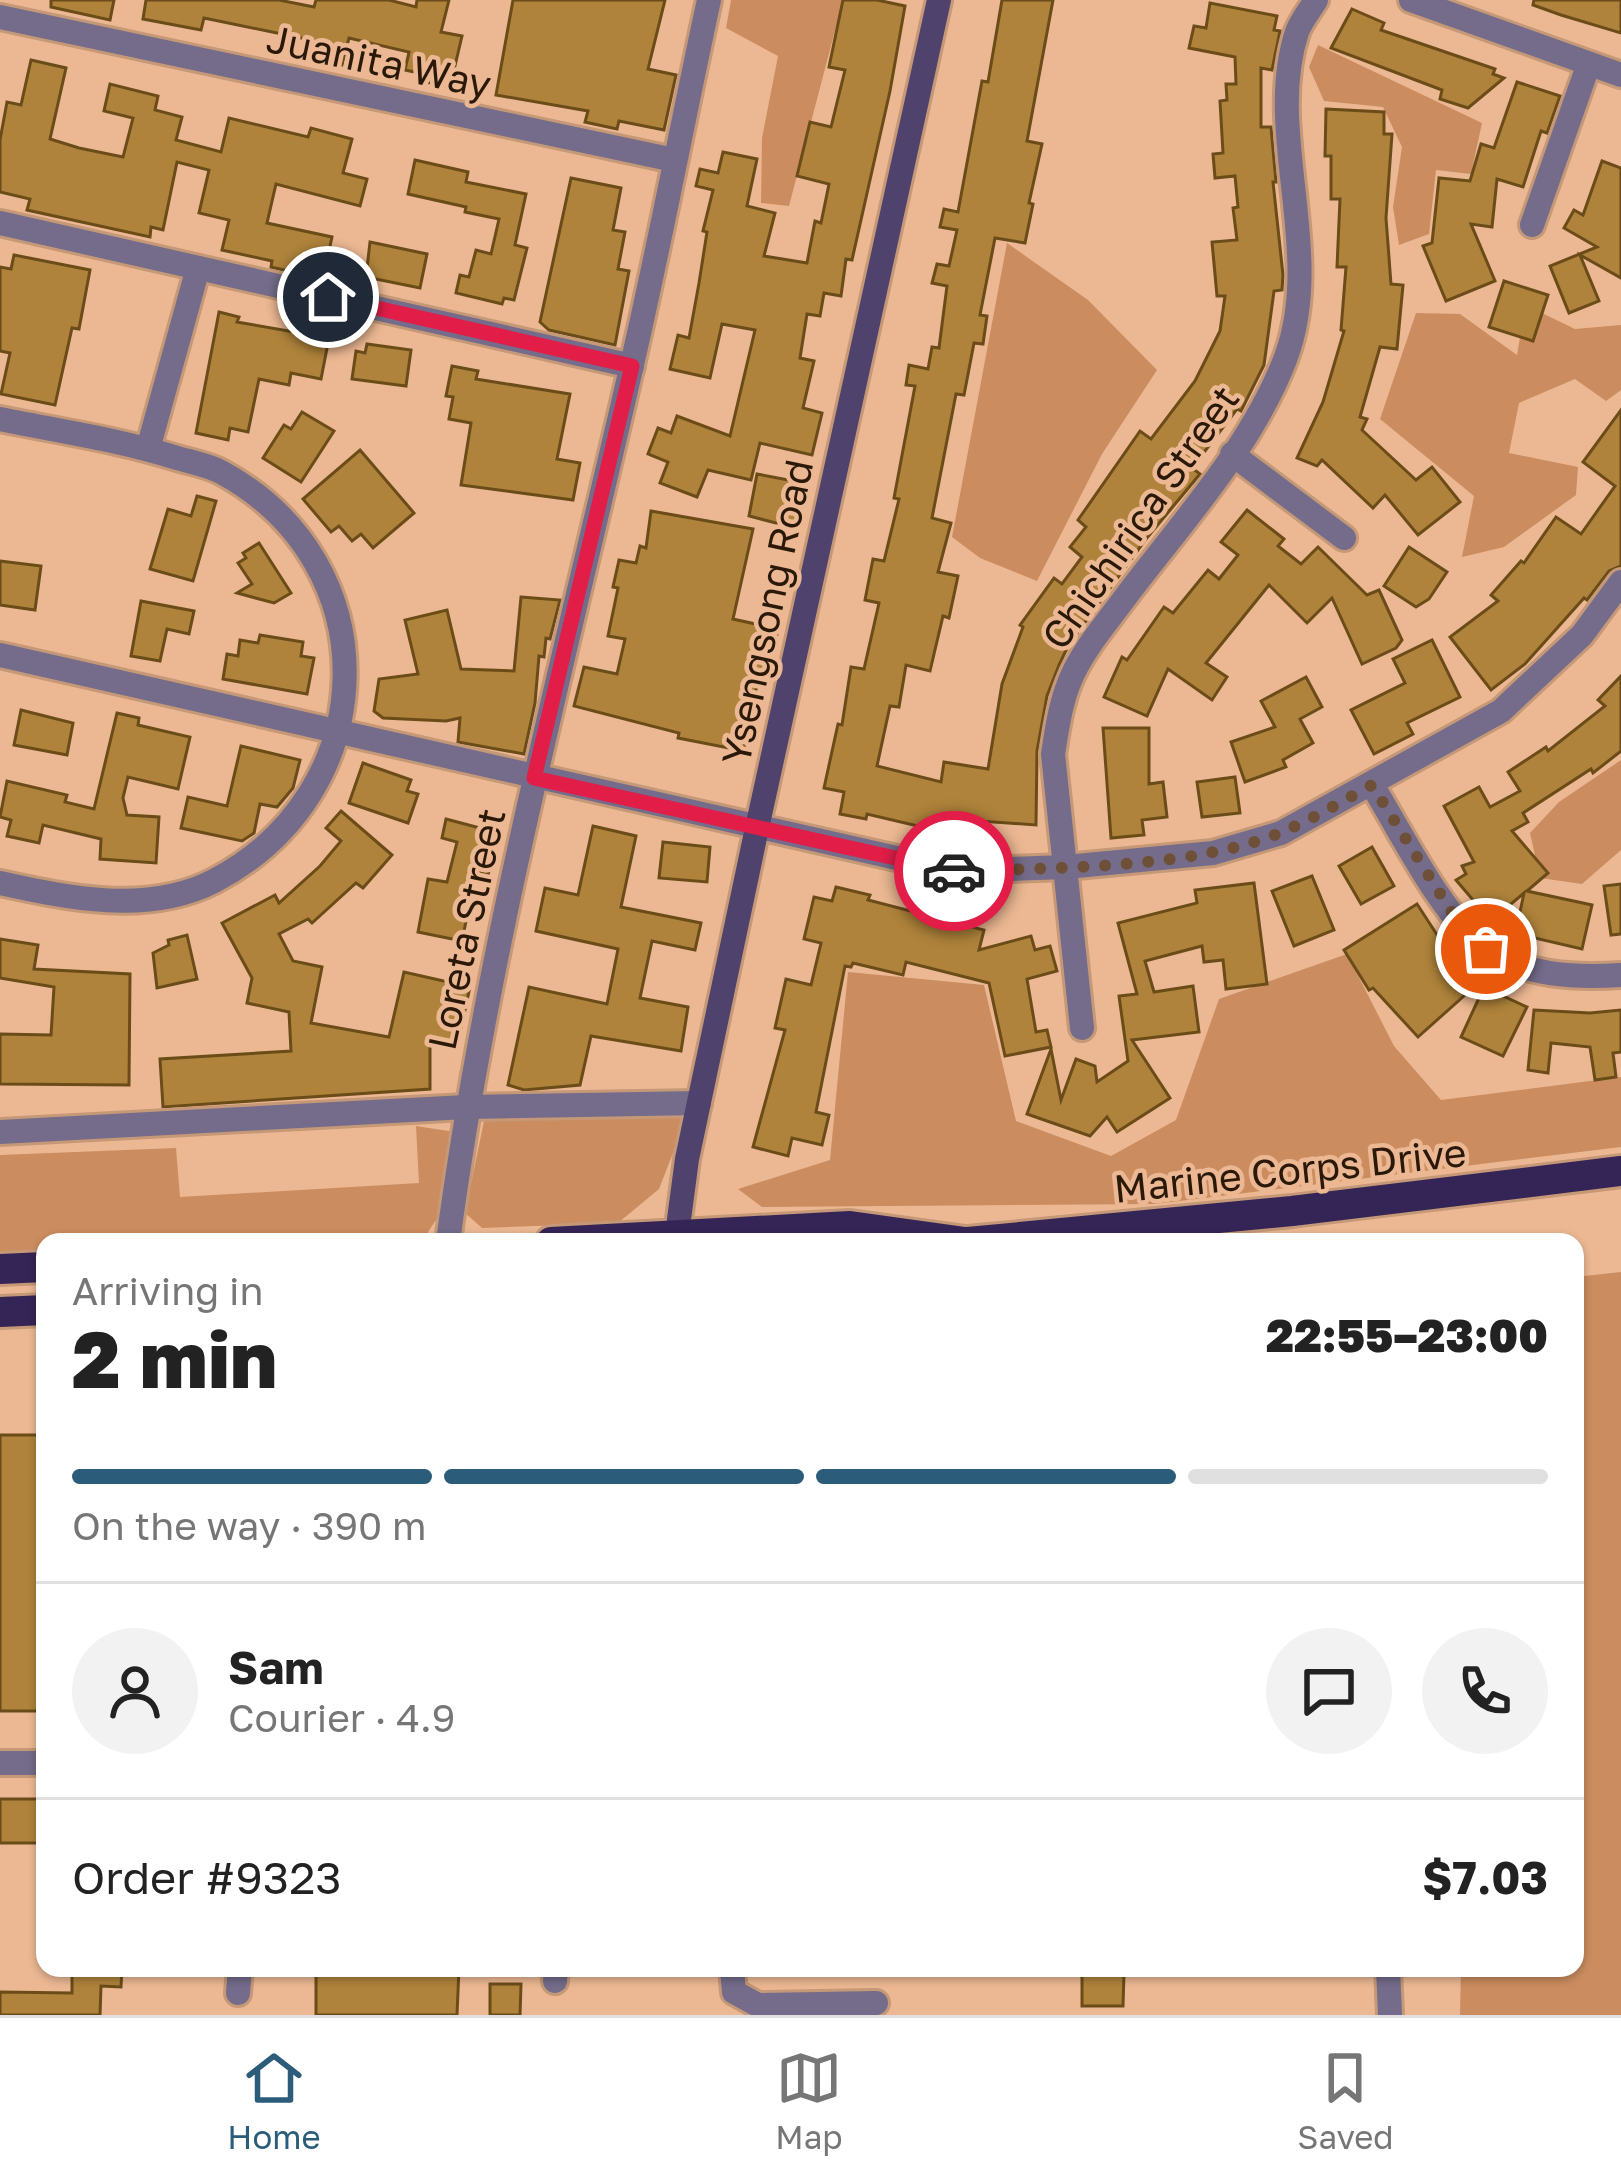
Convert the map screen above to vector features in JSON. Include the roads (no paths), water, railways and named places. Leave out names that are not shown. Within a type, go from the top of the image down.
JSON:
[{"type":"main road","name":"Ysengsong Road","points":[[677,1233],[699,1103],[757,828],[939,0]]},
{"type":"main road","name":"Marine Corps Drive","points":[[1061,1233],[1621,1171]]},
{"type":"main road","name":"Marine Corps Drive","points":[[756,1233],[850,1226],[901,1233]]},
{"type":"main road","points":[[0,1269],[36,1267]]},
{"type":"main road","points":[[0,1312],[36,1310]]},
{"type":"street","name":"Loreta Street","points":[[449,1233],[466,1107],[534,778],[632,366],[710,0]]},
{"type":"street","name":"Chichirica Street","points":[[1082,1028],[1053,754],[1058,716],[1070,679],[1092,642],[1232,454],[1265,403],[1287,354],[1300,286],[1288,83],[1298,30],[1316,0]]},
{"type":"street","points":[[1411,0],[1621,75]]},
{"type":"street","name":"Juanita Way","points":[[0,16],[674,160]]},
{"type":"street","points":[[1532,225],[1588,66]]},
{"type":"street","points":[[0,223],[632,366]]},
{"type":"street","points":[[148,449],[198,268]]},
{"type":"street","points":[[0,419],[148,449],[219,470],[279,513],[322,572],[344,643],[343,716],[338,731],[318,785],[272,843],[211,883],[139,902],[65,897],[0,883]]},
{"type":"street","points":[[1232,454],[1344,538]]},
{"type":"street","points":[[0,655],[954,871],[1066,867],[1213,853],[1281,833],[1501,711],[1582,635],[1621,582]]},
{"type":"street","points":[[1372,785],[1456,919],[1486,949],[1538,970],[1574,978],[1621,975]]},
{"type":"street","points":[[0,1132],[466,1107],[699,1103]]},
{"type":"street","points":[[0,1763],[36,1763]]},
{"type":"street","points":[[733,1977],[734,1992],[754,2004],[876,2003]]},
{"type":"street","points":[[1388,1977],[1390,2015]]}]
